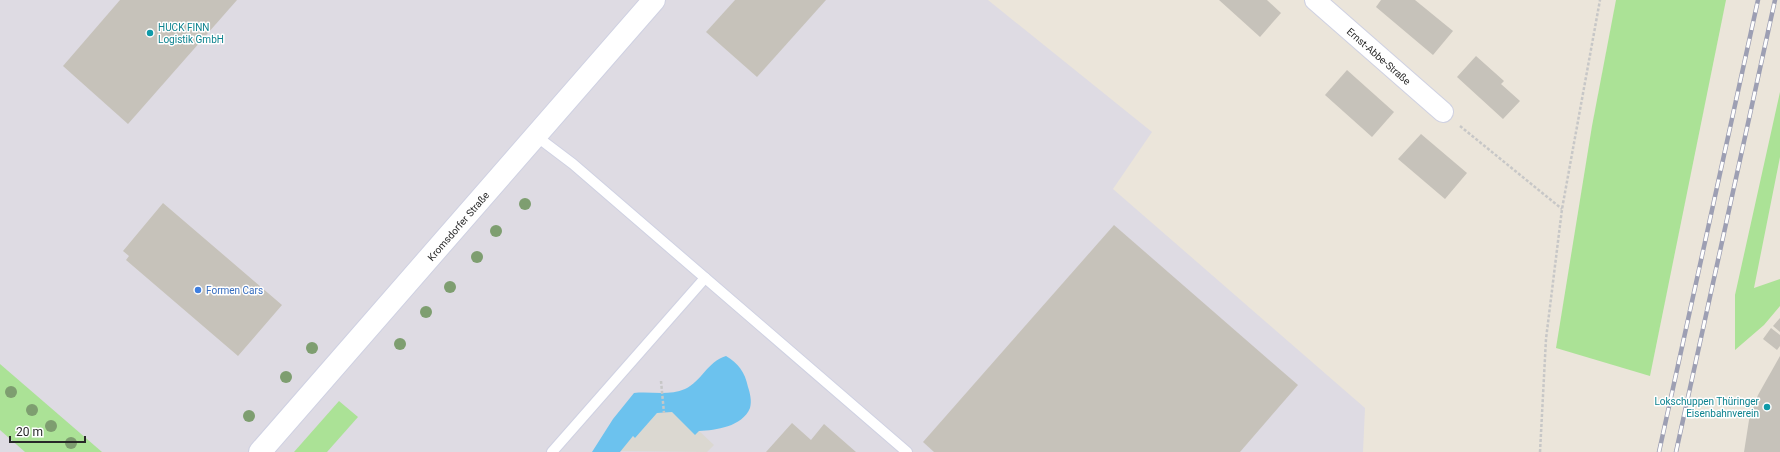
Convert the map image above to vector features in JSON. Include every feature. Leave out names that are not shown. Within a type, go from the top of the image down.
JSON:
[{"type":"street","name":"Kromsdorfer Straße","points":[[260,452],[654,0]]},
{"type":"street","name":"Ernst-Abbe-Straße","points":[[1315,0],[1443,112]]},
{"type":"lane","points":[[536,136],[573,164],[908,452]]},
{"type":"lane","points":[[552,452],[706,278]]},
{"type":"path","points":[[1540,452],[1546,339],[1562,209],[1600,0]]},
{"type":"path","points":[[1443,112],[1562,209]]},
{"type":"path","points":[[661,382],[664,413]]},
{"type":"shaded area","points":[[0,0],[988,0],[1152,132],[1113,189],[1365,408],[1363,452],[0,452]]},
{"type":"shaded area","points":[[672,412],[695,434],[699,431],[714,445],[707,452],[619,451],[633,436],[635,438],[657,413]]},
{"type":"green space","points":[[1616,0],[1726,0],[1650,376],[1556,348],[1592,126]]},
{"type":"green space","points":[[1780,92],[1780,157],[1754,288],[1780,279],[1780,306],[1764,325],[1735,350],[1735,295]]},
{"type":"green space","points":[[0,364],[102,452],[25,452],[0,430]]},
{"type":"green space","points":[[339,401],[358,417],[327,452],[294,452]]},
{"type":"water","points":[[726,356],[740,368],[745,377],[751,400],[750,408],[741,419],[728,426],[713,430],[699,431],[695,435],[672,412],[657,413],[635,438],[633,436],[620,452],[592,452],[613,419],[634,393],[666,393],[685,389],[691,386],[709,367],[719,359]]},
{"type":"building","name":"HUCK FINN Logistik GmbH","points":[[120,0],[237,0],[128,124],[63,66]]},
{"type":"building","points":[[735,0],[826,0],[757,77],[706,32]]},
{"type":"building","points":[[1219,0],[1267,0],[1281,13],[1260,37]]},
{"type":"building","points":[[1381,0],[1415,0],[1453,31],[1433,55],[1376,7]]},
{"type":"building","points":[[1476,56],[1504,81],[1501,84],[1520,101],[1503,119],[1457,77]]},
{"type":"building","points":[[1347,70],[1394,112],[1372,137],[1325,95]]},
{"type":"building","points":[[1421,134],[1467,173],[1445,199],[1398,159]]},
{"type":"building","points":[[163,203],[282,305],[238,356],[126,260],[129,256],[123,251]]},
{"type":"building","points":[[1114,225],[1298,385],[1240,452],[934,452],[923,442]]},
{"type":"building","points":[[1780,318],[1780,332],[1773,326]]},
{"type":"building","points":[[1771,328],[1780,335],[1780,346],[1777,350],[1763,339]]},
{"type":"building","name":"Lokschuppen Thüringer Eisenbahnverein","points":[[1780,356],[1780,452],[1744,452],[1749,420],[1758,395]]},
{"type":"building","points":[[792,423],[811,440],[824,424],[856,452],[766,452]]},
{"type":"railway","points":[[1659,452],[1758,0]]},
{"type":"railway","points":[[1676,452],[1775,0]]},
{"type":"place","name":"HUCK FINN Logistik GmbH","points":[[150,33]]},
{"type":"place","name":"Formen Cars","points":[[198,290]]},
{"type":"place","name":"Lokschuppen Thüringer Eisenbahnverein","points":[[1767,407]]}]
